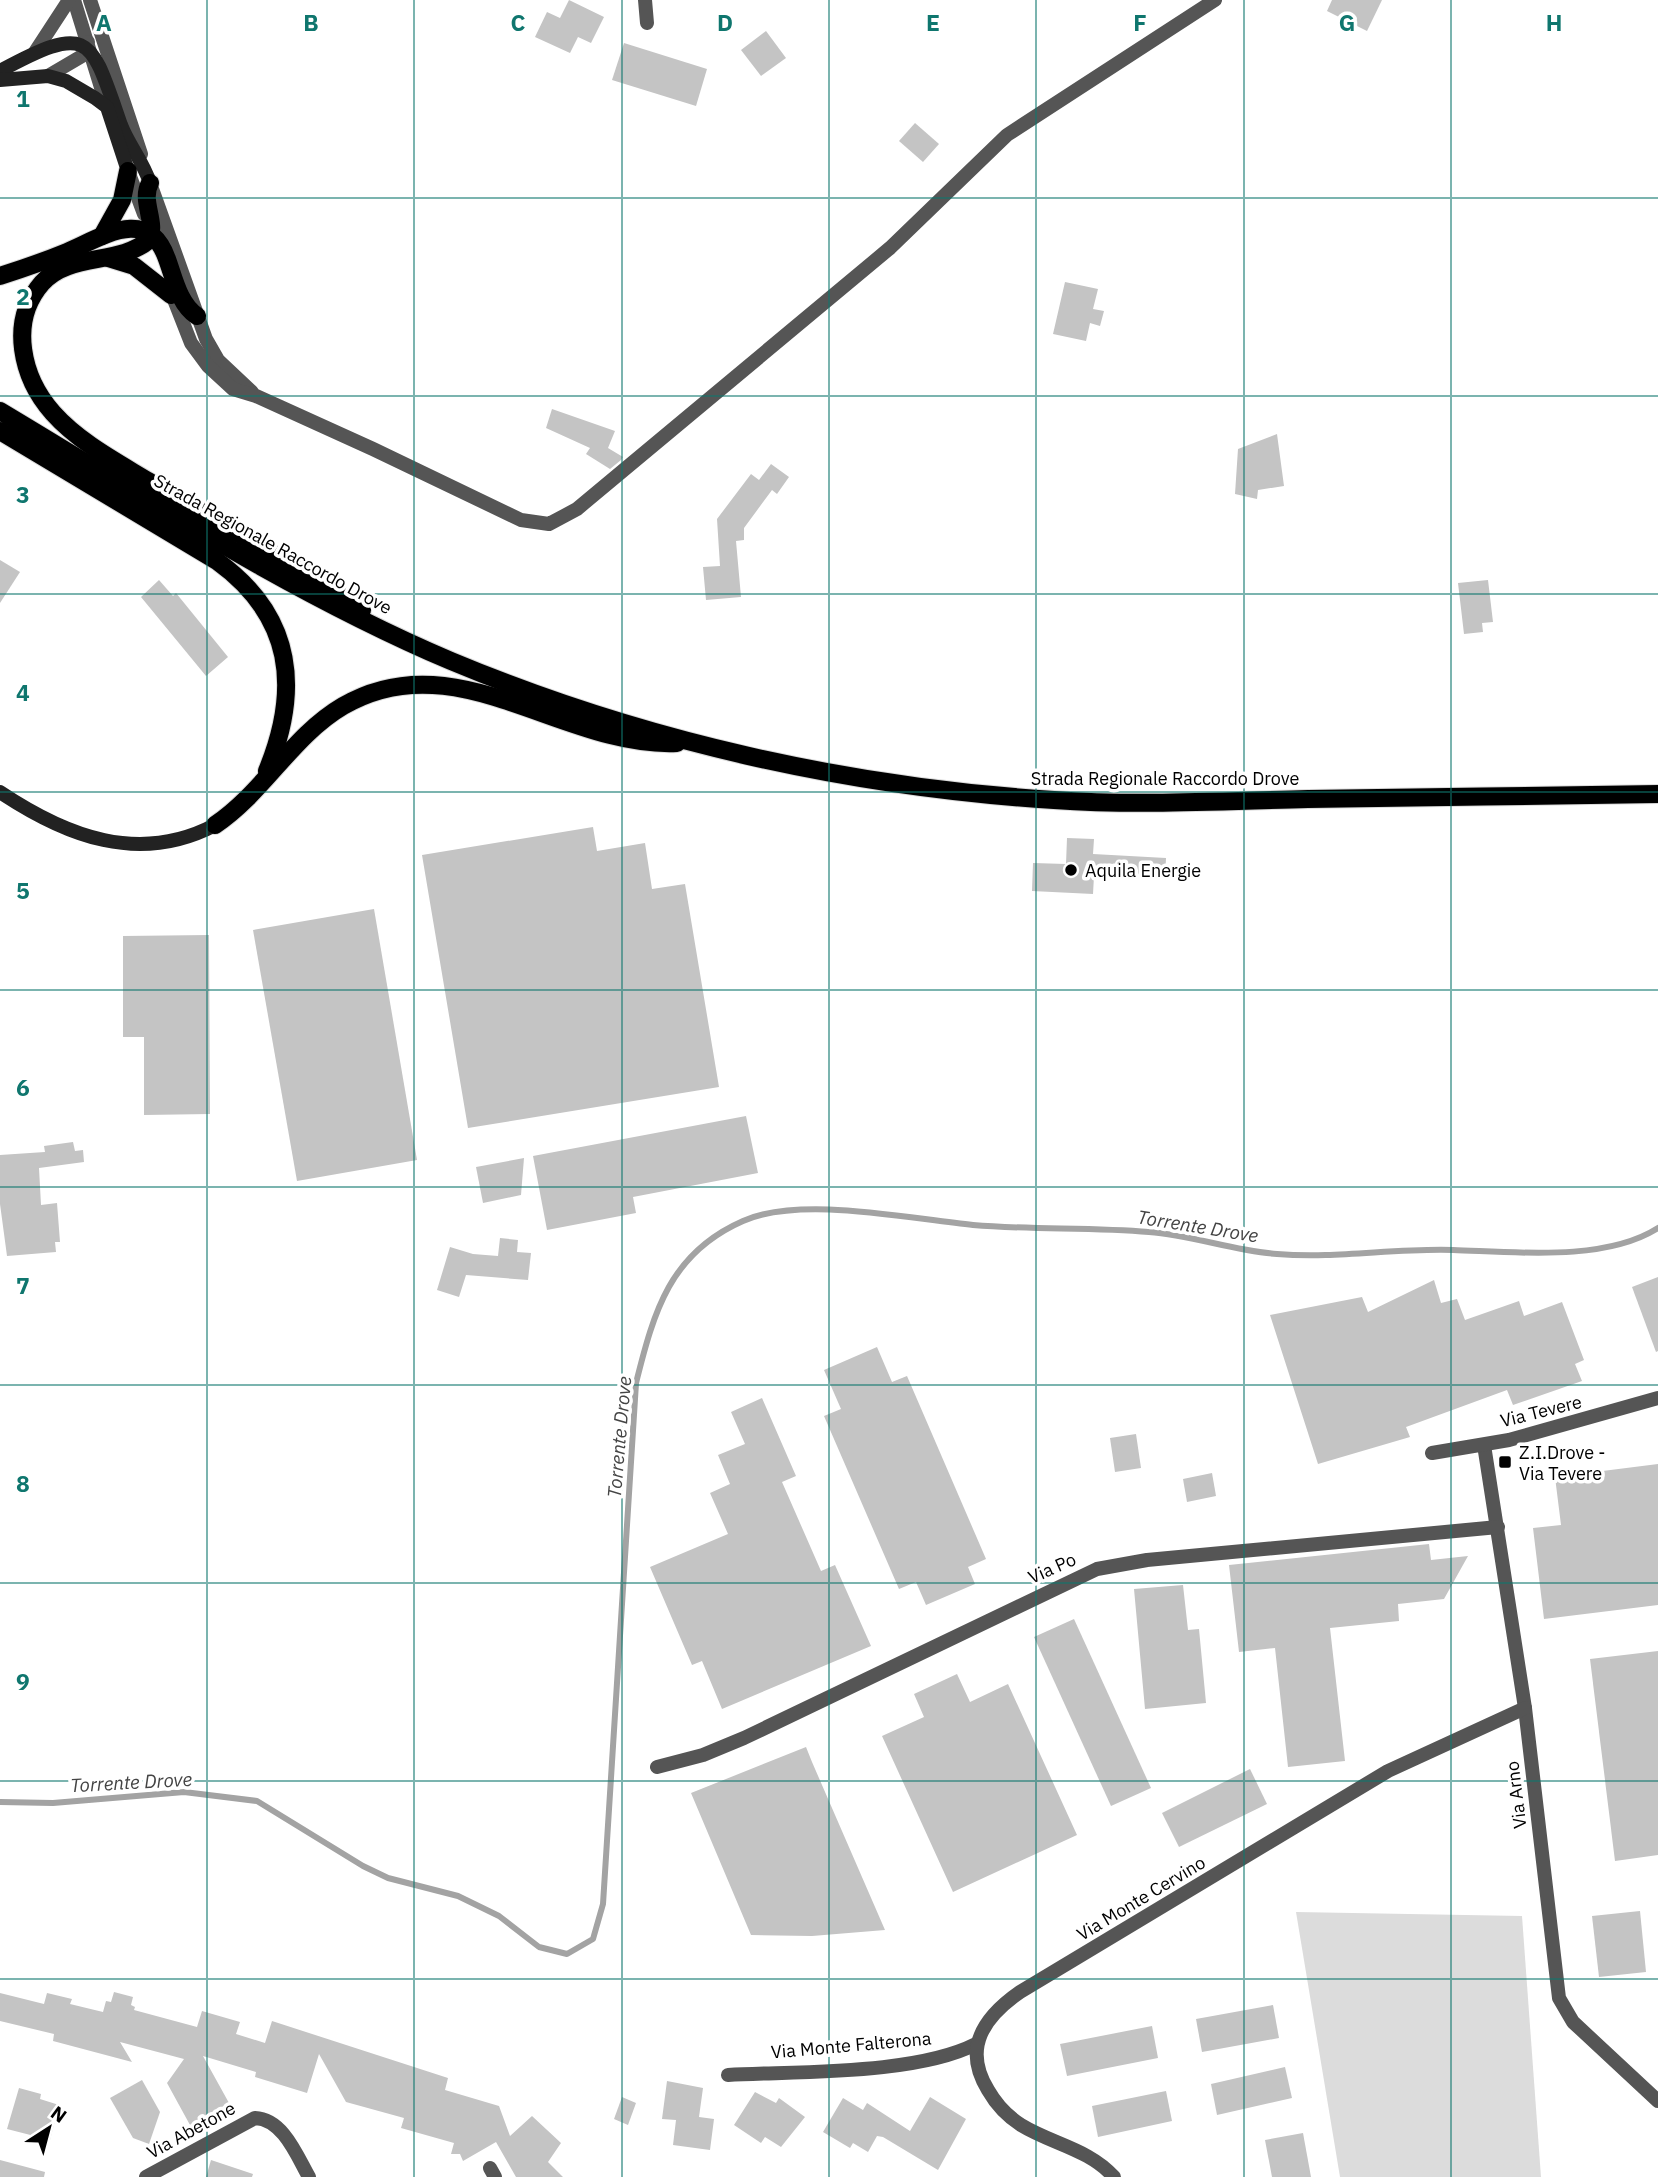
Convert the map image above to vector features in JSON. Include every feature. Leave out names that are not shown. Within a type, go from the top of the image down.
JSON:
[{"type":"main road","points":[[102,236],[136,167]]},
{"type":"main road","points":[[150,183],[146,197],[151,233],[164,248],[186,306],[197,316]]},
{"type":"main road","points":[[0,276],[126,228],[151,233]]},
{"type":"main road","points":[[151,233],[143,244],[108,258],[69,265],[54,272],[38,288],[30,303],[23,330],[22,349],[30,379],[48,407],[91,446],[327,585],[386,631]]},
{"type":"main road","points":[[108,258],[134,266],[171,295]]},
{"type":"main road","name":"Strada Regionale Raccordo Drove","points":[[0,411],[256,563],[386,631],[471,669],[545,696],[694,743],[857,777],[952,791],[1059,801],[1177,802],[1658,794]]},
{"type":"main road","points":[[0,431],[217,561],[236,576],[261,604],[283,652],[288,690],[282,731],[265,777]]},
{"type":"main road","points":[[215,825],[240,806],[313,729],[342,706],[376,691],[417,684],[474,690],[630,741],[694,743]]},
{"type":"street","points":[[71,0],[107,107],[136,167],[150,183],[197,316],[219,360],[256,396]]},
{"type":"street","points":[[35,52],[71,0]]},
{"type":"street","points":[[645,0],[647,23]]},
{"type":"street","points":[[91,3],[136,167],[151,233],[187,337],[208,366],[233,389],[256,396],[521,520],[549,524],[577,509],[778,344],[890,247],[1007,135],[1214,0]]},
{"type":"street","points":[[48,76],[79,58],[86,47],[91,3]]},
{"type":"street","points":[[0,71],[35,52],[72,43],[86,47],[99,60],[136,167]]},
{"type":"street","points":[[0,80],[48,76],[75,86],[107,107]]},
{"type":"street","points":[[0,792],[52,824],[105,842],[140,845],[164,843],[215,825]]},
{"type":"street","name":"Via Tevere","points":[[1432,1453],[1484,1445],[1658,1398]]},
{"type":"street","name":"Via Arno","points":[[1484,1445],[1525,1708],[1561,2005],[1578,2028],[1658,2101]]},
{"type":"street","name":"Via Po","points":[[657,1768],[736,1742],[1065,1582],[1097,1569],[1147,1560],[1498,1527]]},
{"type":"street","name":"Via Monte Cervino","points":[[976,2044],[986,2021],[1020,1992],[1410,1759],[1525,1708]]},
{"type":"street","points":[[976,2044],[975,2058],[981,2077],[993,2099],[1005,2112],[1032,2131],[1091,2157],[1114,2177]]},
{"type":"street","name":"Via Monte Falterona","points":[[727,2075],[913,2063],[951,2054],[976,2044]]},
{"type":"street","name":"Via Abetone","points":[[146,2177],[255,2118],[268,2120],[278,2129],[309,2177]]},
{"type":"shaded area","points":[[1296,1912],[1522,1916],[1541,2177],[1340,2177]]},
{"type":"building","points":[[569,0],[604,17],[591,43],[578,37],[570,53],[535,37],[547,12],[560,18]]},
{"type":"building","points":[[1332,0],[1382,0],[1367,31],[1327,11]]},
{"type":"building","points":[[766,31],[786,58],[761,76],[741,50]]},
{"type":"building","points":[[624,43],[707,69],[696,106],[612,80]]},
{"type":"building","points":[[915,123],[939,144],[923,162],[899,141]]},
{"type":"building","points":[[1065,282],[1098,289],[1093,309],[1104,311],[1100,326],[1090,323],[1086,341],[1053,334]]},
{"type":"building","points":[[552,409],[615,431],[608,448],[623,457],[621,460],[610,469],[586,454],[590,448],[546,428]]},
{"type":"building","points":[[1277,434],[1284,486],[1258,490],[1257,499],[1235,494],[1238,449]]},
{"type":"building","points":[[771,464],[789,477],[777,494],[772,490],[744,528],[744,540],[736,541],[741,597],[706,600],[703,567],[720,566],[717,519],[751,474],[759,480]]},
{"type":"building","points":[[0,560],[20,572],[0,603]]},
{"type":"building","points":[[159,580],[173,596],[176,593],[228,657],[206,676],[141,597]]},
{"type":"building","points":[[1488,580],[1493,622],[1482,623],[1483,632],[1464,634],[1458,583]]},
{"type":"building","points":[[593,827],[597,851],[645,843],[652,889],[685,884],[719,1087],[468,1128],[422,855]]},
{"type":"building","points":[[1067,838],[1094,839],[1093,854],[1166,858],[1165,879],[1094,876],[1093,894],[1032,891],[1033,863],[1066,864]]},
{"type":"building","points":[[374,909],[417,1160],[297,1181],[253,930]]},
{"type":"building","points":[[209,935],[210,1114],[144,1115],[144,1037],[123,1037],[123,936]]},
{"type":"building","points":[[746,1116],[758,1173],[633,1197],[636,1213],[547,1230],[533,1156]]},
{"type":"building","points":[[73,1142],[75,1151],[83,1150],[84,1162],[39,1168],[41,1205],[57,1203],[60,1242],[55,1242],[56,1252],[7,1256],[0,1204],[0,1155],[45,1152],[44,1146]]},
{"type":"building","points":[[524,1158],[521,1195],[483,1203],[476,1167]]},
{"type":"building","points":[[500,1238],[518,1240],[517,1252],[531,1253],[528,1280],[466,1275],[459,1297],[437,1290],[450,1247],[473,1254],[498,1256]]},
{"type":"building","points":[[1658,1277],[1658,1351],[1656,1352],[1632,1287]]},
{"type":"building","points":[[1434,1280],[1441,1303],[1457,1299],[1465,1320],[1519,1301],[1524,1316],[1562,1302],[1584,1360],[1575,1364],[1582,1381],[1513,1405],[1507,1390],[1406,1427],[1410,1437],[1318,1464],[1270,1315],[1362,1297],[1368,1312]]},
{"type":"building","points":[[877,1347],[892,1382],[907,1376],[986,1559],[968,1567],[975,1584],[926,1605],[916,1582],[899,1589],[824,1416],[841,1409],[824,1370]]},
{"type":"building","points":[[762,1398],[796,1476],[782,1482],[821,1571],[835,1565],[871,1646],[722,1709],[702,1661],[692,1665],[650,1567],[728,1534],[710,1493],[730,1484],[718,1455],[745,1444],[731,1412]]},
{"type":"building","points":[[1136,1434],[1141,1468],[1115,1472],[1110,1438]]},
{"type":"building","points":[[1658,1464],[1658,1605],[1544,1619],[1533,1528],[1561,1525],[1555,1477]]},
{"type":"building","points":[[1212,1473],[1216,1496],[1187,1502],[1183,1479]]},
{"type":"building","points":[[1429,1544],[1431,1560],[1468,1556],[1444,1599],[1398,1604],[1399,1621],[1330,1628],[1345,1761],[1288,1767],[1275,1648],[1239,1652],[1229,1565]]},
{"type":"building","points":[[1183,1585],[1188,1630],[1199,1629],[1206,1703],[1145,1709],[1134,1589]]},
{"type":"building","points":[[1074,1619],[1151,1788],[1111,1806],[1034,1637]]},
{"type":"building","points":[[1658,1651],[1658,1855],[1615,1861],[1590,1659]]},
{"type":"building","points":[[957,1674],[970,1702],[1008,1684],[1077,1835],[953,1892],[882,1736],[924,1717],[914,1694]]},
{"type":"building","points":[[806,1747],[885,1930],[812,1936],[751,1935],[691,1793]]},
{"type":"building","points":[[1250,1769],[1267,1804],[1179,1847],[1162,1813]]},
{"type":"building","points":[[1640,1911],[1646,1972],[1599,1977],[1592,1916]]},
{"type":"building","points":[[114,1992],[133,1997],[131,2005],[135,2007],[134,2010],[197,2027],[202,2011],[240,2022],[236,2034],[265,2043],[272,2021],[448,2078],[445,2090],[499,2106],[510,2136],[532,2116],[561,2143],[548,2162],[563,2177],[516,2177],[496,2142],[463,2161],[460,2154],[451,2154],[454,2143],[401,2128],[404,2118],[346,2102],[319,2054],[307,2093],[255,2077],[256,2072],[203,2056],[229,2103],[190,2125],[167,2083],[184,2059],[120,2042],[132,2062],[53,2041],[54,2034],[0,2021],[0,1993],[44,2004],[47,1993],[72,1999],[70,2004],[103,2012],[106,2001],[111,2002]]},
{"type":"building","points":[[1273,2005],[1279,2038],[1202,2052],[1196,2019]]},
{"type":"building","points":[[1152,2026],[1158,2058],[1067,2076],[1060,2044]]},
{"type":"building","points":[[1285,2067],[1292,2098],[1217,2115],[1211,2084]]},
{"type":"building","points":[[142,2080],[160,2112],[149,2144],[133,2138],[110,2098]]},
{"type":"building","points":[[667,2081],[703,2088],[699,2117],[714,2119],[710,2150],[673,2145],[676,2120],[662,2119]]},
{"type":"building","points":[[19,2088],[41,2094],[40,2099],[59,2105],[50,2140],[7,2129]]},
{"type":"building","points":[[1166,2091],[1172,2121],[1098,2137],[1092,2106]]},
{"type":"building","points":[[755,2092],[776,2103],[779,2098],[805,2117],[781,2147],[765,2137],[761,2143],[734,2125]]},
{"type":"building","points":[[622,2097],[636,2103],[628,2125],[614,2119]]},
{"type":"building","points":[[930,2097],[966,2119],[938,2170],[883,2137],[877,2136],[868,2152],[853,2143],[850,2148],[823,2132],[843,2098],[863,2110],[867,2103],[910,2131]]},
{"type":"building","points":[[1303,2133],[1311,2177],[1272,2177],[1265,2140]]},
{"type":"building","points":[[0,2160],[45,2172],[44,2177],[0,2177]]},
{"type":"building","points":[[211,2160],[253,2174],[252,2177],[206,2177]]},
{"type":"waterway","name":"Torrente Drove","points":[[0,1802],[53,1803],[184,1792],[257,1801],[363,1866],[388,1878],[458,1896],[499,1916],[539,1947],[567,1954],[593,1939],[603,1904],[636,1383],[650,1332],[669,1287],[682,1267],[718,1234],[743,1221],[767,1213],[825,1209],[973,1225],[1149,1232],[1261,1252],[1321,1255],[1431,1250],[1531,1253],[1586,1250],[1636,1239],[1658,1228]]},
{"type":"place","name":"Aquila Energie","points":[[1071,870]]},
{"type":"place","name":"Z.I.Drove - Via Tevere","points":[[1505,1462]]}]
